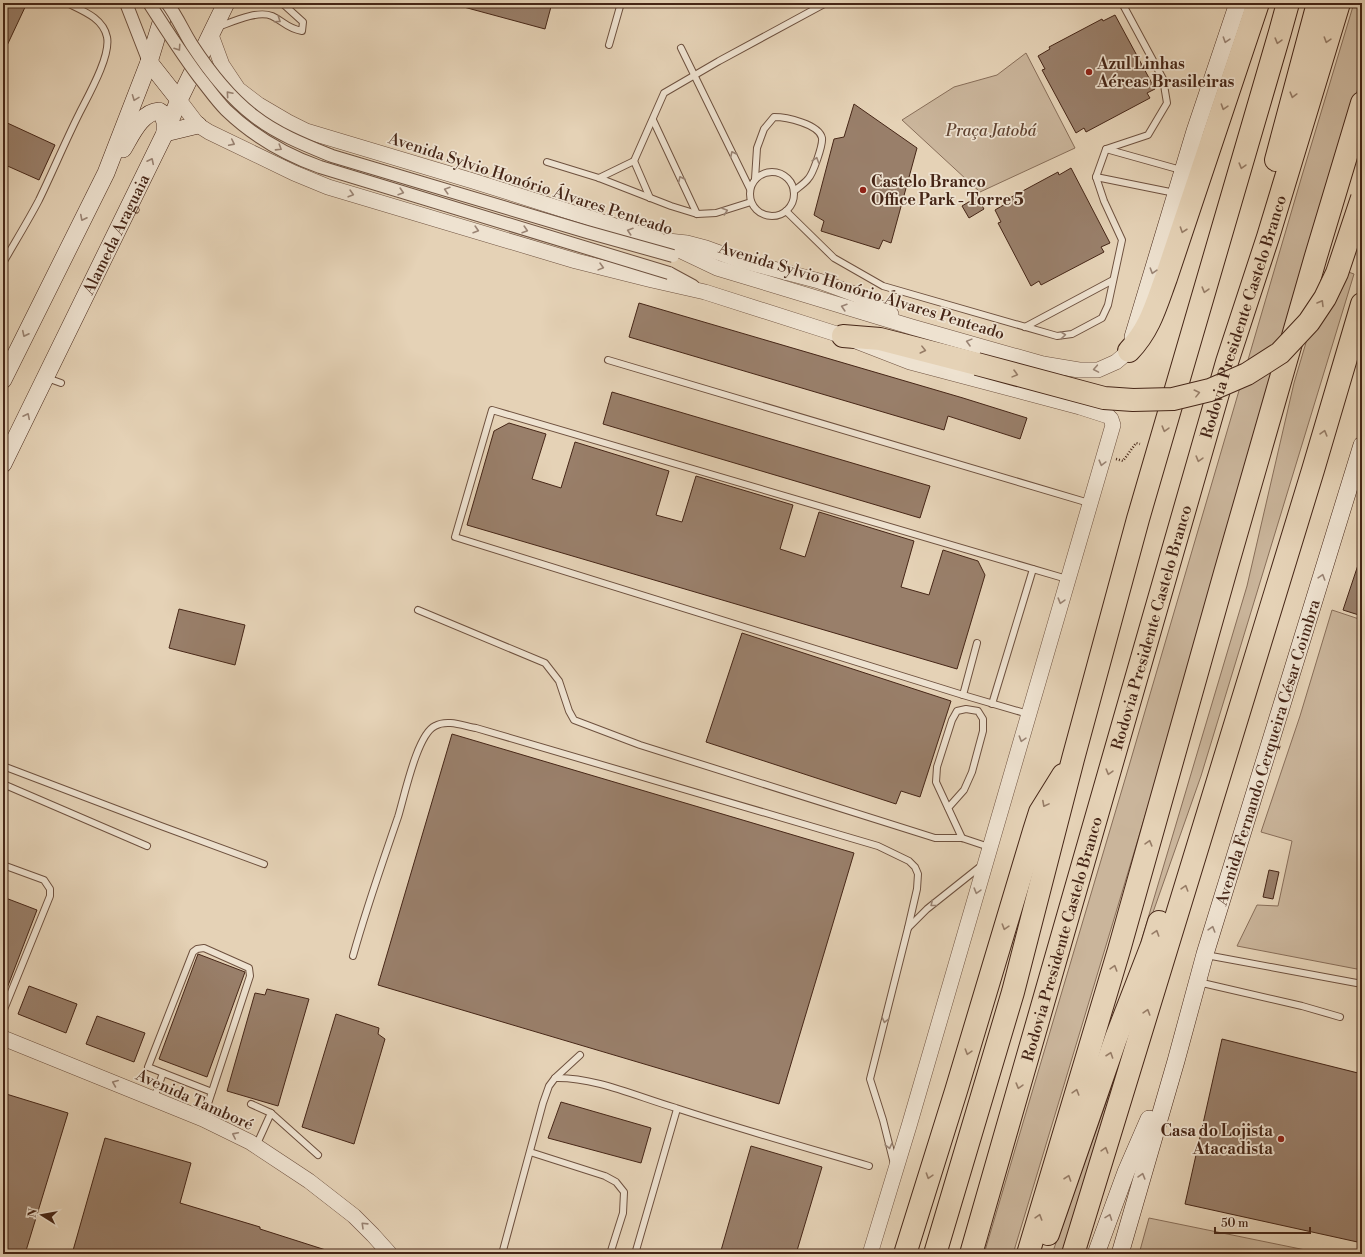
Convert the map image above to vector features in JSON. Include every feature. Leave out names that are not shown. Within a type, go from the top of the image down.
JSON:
[{"type":"highway","points":[[1129,351],[1138,341],[1151,319],[1177,248],[1258,3]]},
{"type":"highway","points":[[935,1254],[1013,992],[1073,759],[1138,519],[1272,63],[1288,3]]},
{"type":"highway","points":[[1268,237],[1268,203],[1276,161],[1318,3]]},
{"type":"highway","name":"Rodovia Presidente Castelo Branco","points":[[971,1254],[1227,362],[1268,237],[1338,3]]},
{"type":"highway","points":[[1028,1254],[1119,950],[1229,558],[1362,103]]},
{"type":"highway","points":[[843,336],[880,339],[1104,398],[1133,400],[1172,399],[1210,390],[1247,374],[1280,353],[1309,322],[1337,274],[1362,198]]},
{"type":"highway","points":[[1073,1254],[1313,470],[1362,304]]},
{"type":"highway","points":[[1041,1254],[1116,1038],[1152,945],[1269,577],[1313,470]]},
{"type":"highway","points":[[905,1254],[1040,812],[1073,759]]},
{"type":"main road","points":[[3,380],[106,173],[149,62],[167,3]]},
{"type":"main road","name":"Alameda Araguaia","points":[[3,464],[8,448],[53,380],[179,100],[226,3]]},
{"type":"main road","points":[[1129,351],[1195,131],[1238,3]]},
{"type":"main road","points":[[149,62],[179,100]]},
{"type":"main road","points":[[106,173],[139,124],[151,113],[159,111],[162,113],[165,122],[165,133],[198,125]]},
{"type":"main road","name":"Avenida Fernando Cerqueira César Coimbra","points":[[1176,1061],[1204,954],[1354,480],[1362,445]]},
{"type":"main road","points":[[1096,1254],[1126,1172],[1176,1061]]},
{"type":"main road","points":[[1120,1254],[1176,1061]]},
{"type":"street","points":[[126,3],[149,62]]},
{"type":"street","points":[[149,3],[179,50],[214,96],[242,124],[288,154],[320,167],[669,273],[705,292]]},
{"type":"street","points":[[167,3],[192,45],[232,98],[271,128],[300,143],[332,156],[587,232],[717,268]]},
{"type":"street","name":"Avenida Sylvio Honório Álvares Penteado","points":[[213,32],[222,65],[238,90],[259,105],[306,131],[473,181],[656,239],[717,268],[912,327],[1043,364],[1079,370],[1098,370],[1109,366],[1129,351]]},
{"type":"street","points":[[179,100],[198,125],[209,132],[328,187],[576,261],[705,292],[843,336],[910,362],[1080,407],[1108,416],[1111,419],[1113,425],[1091,503],[1067,579],[986,862],[870,1254]]},
{"type":"street","points":[[302,176],[319,135]]},
{"type":"street","points":[[656,239],[687,243],[739,260],[819,281],[856,295],[912,327]]},
{"type":"street","name":"Avenida Tamboré","points":[[3,1038],[203,1119],[256,1146],[309,1181],[354,1216],[374,1235],[390,1254]]},
{"type":"lane","points":[[3,263],[39,200],[93,87],[104,60],[108,38],[104,26],[93,16],[67,3]]},
{"type":"lane","points":[[213,32],[254,15],[263,14],[273,16],[292,29],[302,31],[303,22],[282,3]]},
{"type":"lane","points":[[609,45],[621,3]]},
{"type":"lane","points":[[599,178],[634,161],[664,93],[826,3]]},
{"type":"lane","points":[[1106,149],[1148,135],[1167,103],[1163,79],[1122,3]]},
{"type":"lane","points":[[681,48],[750,189],[751,202],[759,212],[772,216],[779,215],[786,211],[794,198],[792,184],[782,174],[775,172],[760,174],[755,179],[750,189]]},
{"type":"lane","points":[[755,179],[757,148],[764,129],[774,117],[800,121],[817,130],[822,139],[817,162],[809,179],[794,191]]},
{"type":"lane","points":[[653,120],[697,214]]},
{"type":"lane","points":[[1106,149],[1184,170]]},
{"type":"lane","points":[[786,211],[834,258],[884,286],[1057,336],[1072,334],[1102,318],[1108,305],[1122,240],[1104,201],[1096,177],[1106,149]]},
{"type":"lane","points":[[634,161],[650,198]]},
{"type":"lane","points":[[547,162],[599,178],[671,206],[697,214],[716,214],[751,202]]},
{"type":"lane","points":[[1096,177],[1177,194]]},
{"type":"lane","points":[[1025,327],[1113,280]]},
{"type":"lane","points":[[608,360],[1091,503]]},
{"type":"lane","points":[[1029,714],[992,704],[455,538],[492,410],[1067,579]]},
{"type":"lane","points":[[992,704],[1033,569]]},
{"type":"lane","points":[[418,610],[546,663],[560,681],[568,712],[574,720],[640,745],[935,838],[962,838],[990,847]]},
{"type":"lane","points":[[963,695],[977,643]]},
{"type":"lane","points":[[948,808],[964,790],[972,772],[983,731],[983,719],[978,711],[966,709],[957,711],[952,720],[937,767],[936,782],[948,808],[962,838]]},
{"type":"lane","points":[[354,956],[368,901],[398,816],[408,777],[425,737],[434,726],[448,723],[476,728],[878,846],[909,861],[915,867],[918,874],[917,889],[908,928],[870,1079],[883,1120],[895,1171]]},
{"type":"lane","points":[[3,766],[264,864]]},
{"type":"lane","points":[[3,784],[147,846]]},
{"type":"lane","points":[[908,928],[927,910],[986,862]]},
{"type":"lane","points":[[3,865],[44,880],[50,889],[50,896],[4,1009]]},
{"type":"lane","points":[[203,1119],[212,1092],[250,976],[249,968],[204,948],[197,949],[193,952],[148,1067],[212,1092]]},
{"type":"lane","points":[[1204,954],[1362,984]]},
{"type":"lane","points":[[1197,982],[1302,1006],[1340,1017]]},
{"type":"lane","points":[[502,1254],[542,1103],[549,1086],[555,1078],[580,1055]]},
{"type":"lane","points":[[154,1099],[163,1073]]},
{"type":"lane","points":[[555,1078],[572,1077],[610,1087],[677,1109],[868,1166]]},
{"type":"lane","points":[[251,1104],[271,1113],[318,1155]]},
{"type":"lane","points":[[635,1254],[677,1109]]},
{"type":"lane","points":[[256,1146],[271,1113]]},
{"type":"lane","points":[[530,1152],[605,1176],[616,1182],[624,1192],[623,1213],[610,1254]]},
{"type":"path","points":[[1104,455],[1123,461],[1136,443],[1140,444]]},
{"type":"green space","points":[[1354,3],[1362,3],[1362,74],[1158,773],[1013,1254],[984,1254],[1301,179]]},
{"type":"green space","name":"Praça Jatobá","points":[[1026,53],[1075,148],[980,192],[902,120],[954,87],[997,75]]},
{"type":"green space","points":[[1329,265],[1354,274],[1201,776],[1132,972],[1247,586],[1294,383]]},
{"type":"green space","points":[[1332,610],[1362,620],[1362,970],[1237,946],[1257,905],[1278,906],[1292,841],[1261,832],[1300,716]]},
{"type":"green space","points":[[1177,903],[1066,1254],[1052,1254]]},
{"type":"green space","points":[[1149,1218],[1325,1254],[1139,1254]]},
{"type":"building","points":[[3,3],[27,3],[3,54]]},
{"type":"building","points":[[460,3],[552,3],[545,29],[460,6]]},
{"type":"building","points":[[1115,15],[1155,89],[1147,93],[1150,98],[1086,132],[1084,128],[1076,133],[1042,70],[1045,69],[1038,56],[1050,49],[1049,47],[1102,19],[1103,21]]},
{"type":"building","name":"Castelo Branco Office Park - Torre 5","points":[[854,104],[917,148],[891,243],[883,240],[879,249],[821,231],[824,221],[814,215],[834,139],[844,137]]},
{"type":"building","points":[[3,121],[55,145],[39,180],[3,164]]},
{"type":"building","points":[[1071,168],[1110,243],[1101,247],[1104,252],[1041,285],[1039,281],[1031,286],[998,223],[1001,222],[995,210],[1007,203],[1006,200],[1058,172],[1059,175]]},
{"type":"building","points":[[977,197],[984,209],[969,218],[962,206]]},
{"type":"building","points":[[639,303],[1027,418],[1020,439],[948,416],[944,430],[629,337]]},
{"type":"building","points":[[612,392],[930,486],[920,518],[603,424]]},
{"type":"building","points":[[509,423],[546,434],[532,479],[561,488],[575,442],[669,471],[656,515],[682,522],[696,476],[793,505],[780,549],[805,557],[819,512],[914,541],[901,587],[929,595],[943,550],[978,561],[985,575],[957,669],[467,525],[494,431]]},
{"type":"building","points":[[1360,559],[1362,559],[1362,616],[1343,610]]},
{"type":"building","points":[[179,609],[245,625],[235,665],[169,648]]},
{"type":"building","points":[[742,633],[951,701],[920,797],[901,791],[896,804],[706,742]]},
{"type":"building","points":[[452,734],[854,853],[779,1104],[378,985]]},
{"type":"building","points":[[1269,870],[1279,872],[1273,899],[1263,897]]},
{"type":"building","points":[[3,897],[37,910],[4,996],[3,996]]},
{"type":"building","points":[[198,954],[245,972],[207,1077],[159,1059]]},
{"type":"building","points":[[29,986],[77,1004],[66,1033],[18,1014]]},
{"type":"building","points":[[267,989],[309,999],[278,1106],[227,1091],[255,993],[265,995]]},
{"type":"building","points":[[336,1014],[379,1028],[378,1034],[385,1039],[354,1144],[302,1127]]},
{"type":"building","points":[[97,1016],[145,1033],[134,1062],[86,1044]]},
{"type":"building","name":"Casa do Lojista Atacadista","points":[[1222,1039],[1362,1074],[1362,1243],[1185,1204]]},
{"type":"building","points":[[3,1093],[68,1113],[25,1254],[3,1254]]},
{"type":"building","points":[[561,1102],[651,1128],[641,1163],[548,1138]]},
{"type":"building","points":[[105,1138],[191,1163],[180,1203],[260,1227],[260,1229],[332,1252],[332,1254],[72,1254]]},
{"type":"building","points":[[751,1146],[822,1167],[796,1254],[720,1254]]},
{"type":"place","name":"Azul Linhas Aéreas Brasileiras","points":[[1089,72]]},
{"type":"place","name":"Castelo Branco Office Park - Torre 5","points":[[863,190]]},
{"type":"place","name":"Casa do Lojista Atacadista","points":[[1281,1139]]}]
